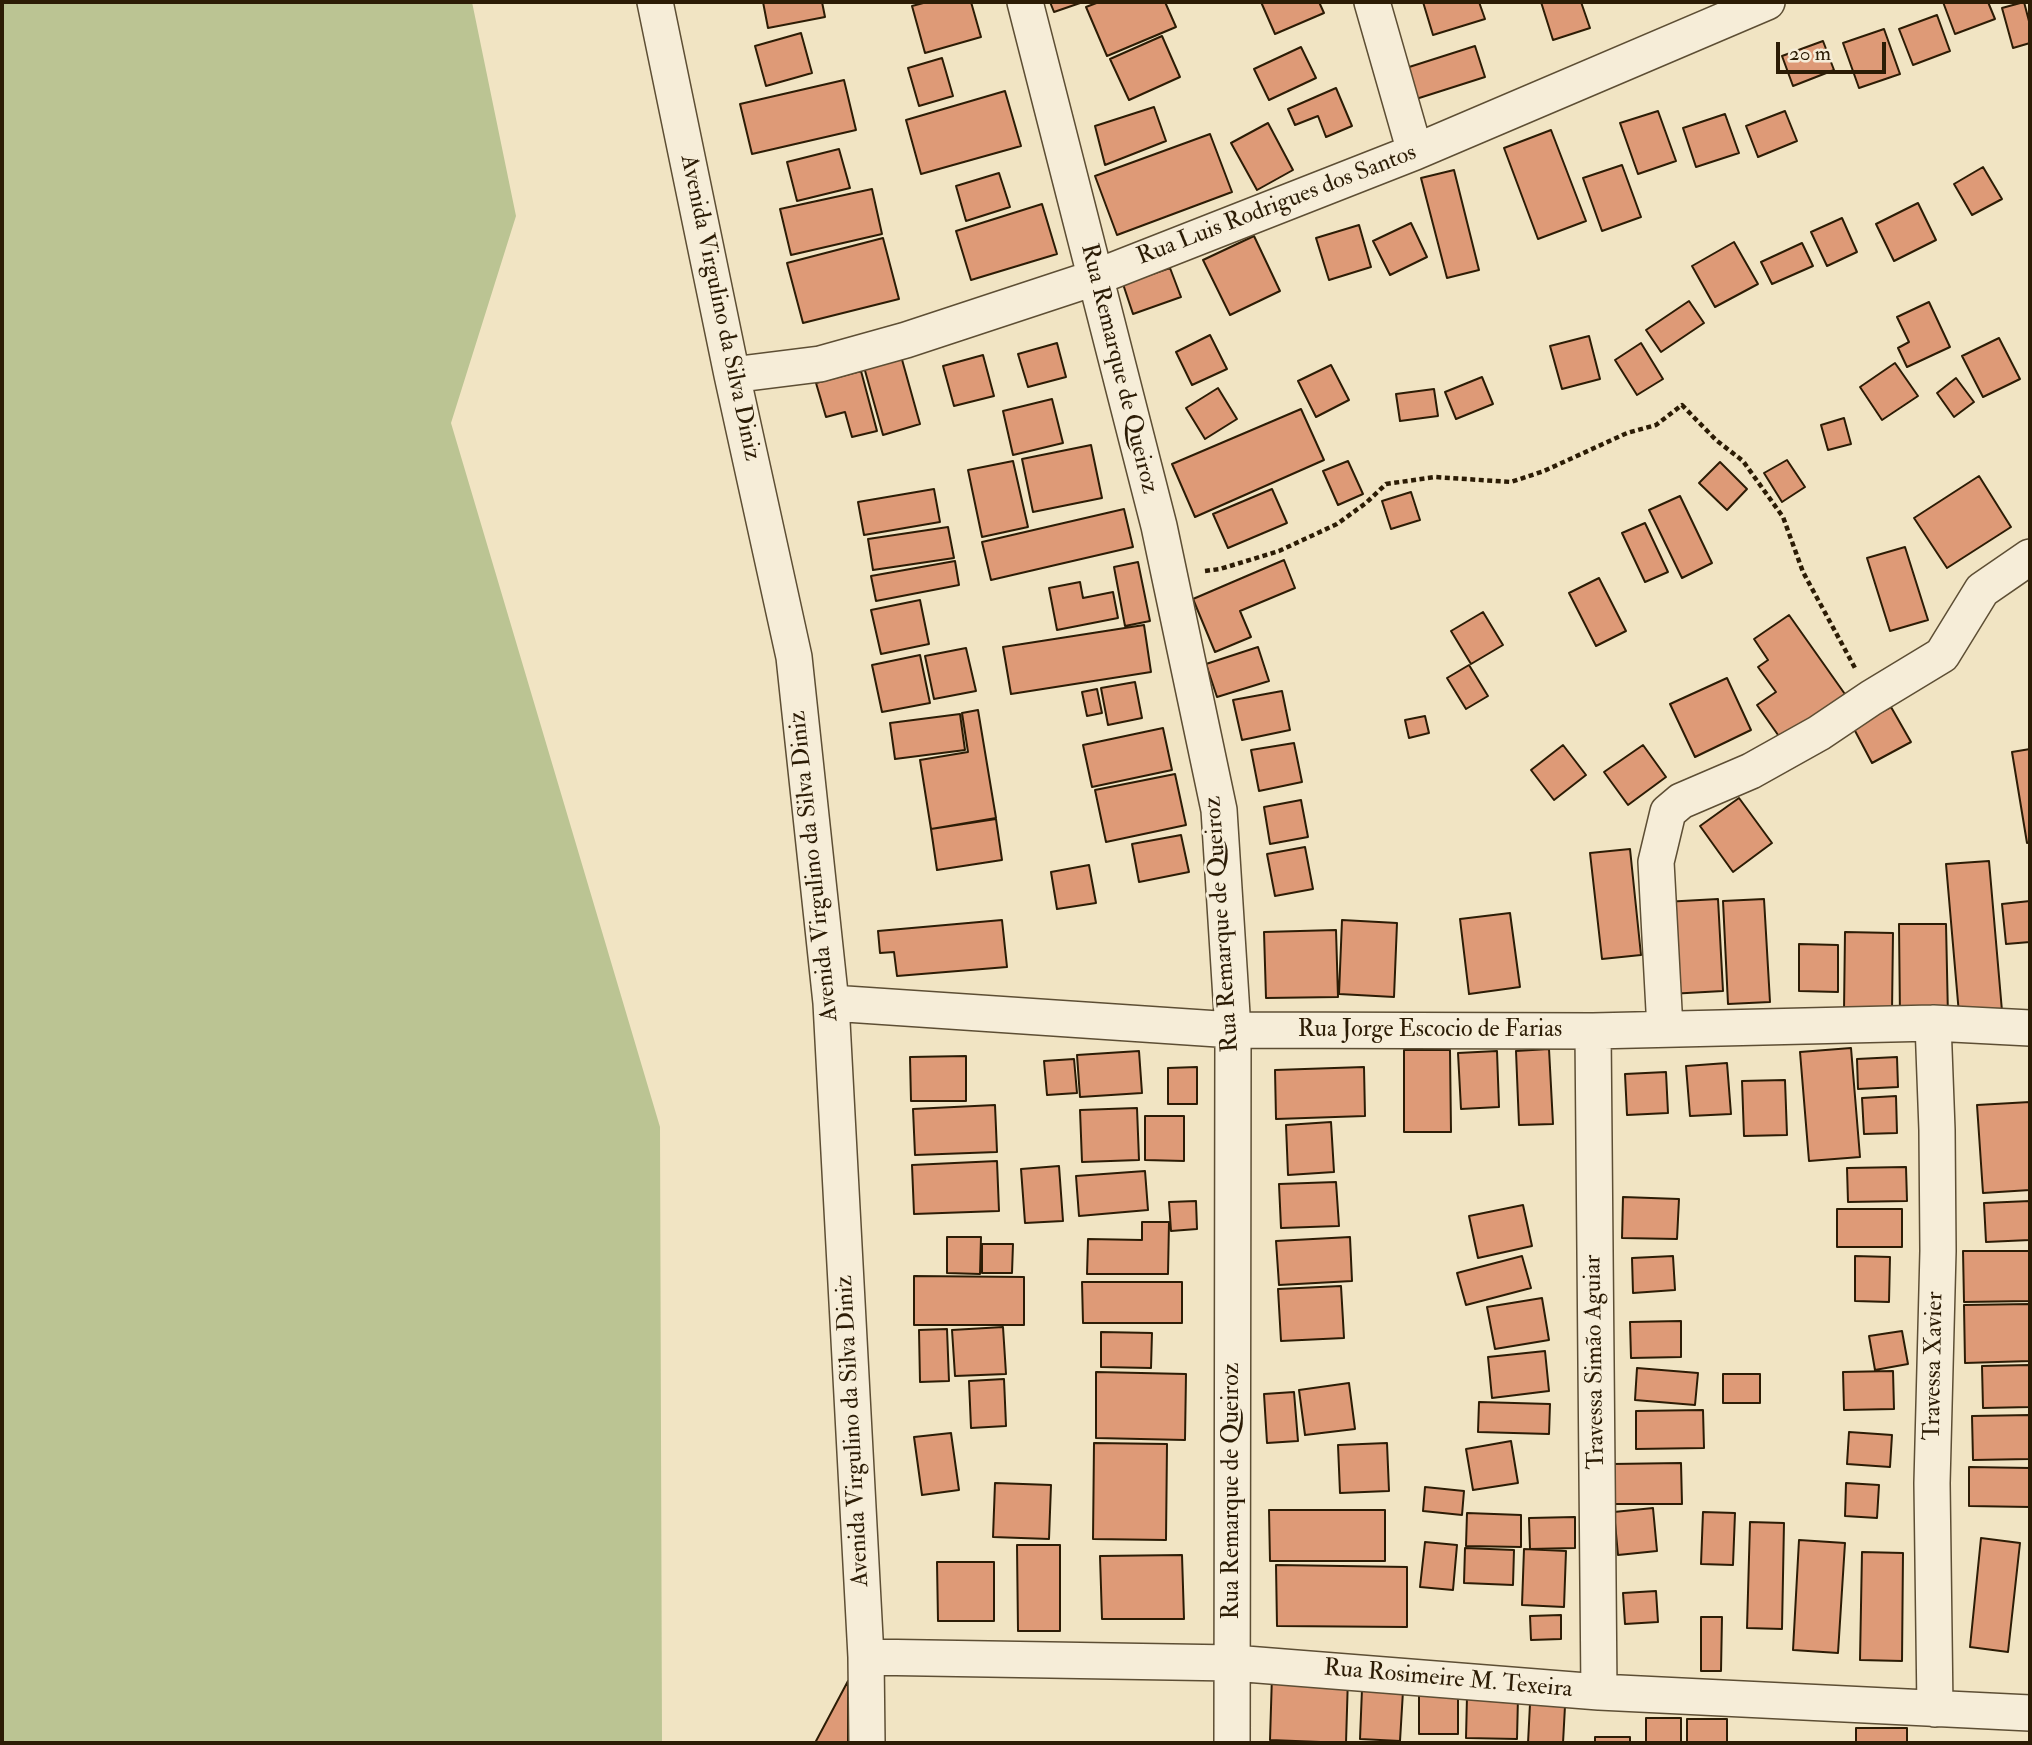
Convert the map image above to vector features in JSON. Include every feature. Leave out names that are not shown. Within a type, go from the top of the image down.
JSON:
[{"type":"street","name":"Avenida Virgulino da Silva Diniz","points":[[655,2],[732,375],[794,657],[831,1003],[866,1657],[867,1743]]},
{"type":"street","name":"Rua Remarque de Queiroz","points":[[1026,2],[1159,526],[1219,810],[1233,1030],[1232,1743]]},
{"type":"street","points":[[1371,2],[1415,152]]},
{"type":"street","name":"Rua Luis Rodrigues dos Santos","points":[[732,375],[820,364],[906,340],[1094,278],[1415,152],[1767,2]]},
{"type":"street","points":[[1665,1029],[1656,862],[1668,812],[1681,801],[1751,771],[1808,739],[1942,655],[1982,590],[2030,557]]},
{"type":"street","name":"Rua Jorge Escocio de Farias","points":[[831,1003],[1233,1030],[1594,1031],[1933,1023],[2030,1028]]},
{"type":"street","name":"Travessa Xavier","points":[[1933,1023],[1938,1238],[1932,1483],[1935,1709]]},
{"type":"street","name":"Travessa Simão Aguiar","points":[[1594,1031],[1600,1692]]},
{"type":"street","name":"Rua Rosimeire M. Texeira","points":[[866,1657],[1233,1663],[1600,1692],[2030,1713]]},
{"type":"path","points":[[1170,578],[1220,569],[1279,551],[1337,524],[1386,484],[1435,477],[1511,482],[1544,471],[1628,433],[1656,425],[1682,405],[1716,440],[1743,461],[1783,517],[1803,572],[1871,698]]},
{"type":"green space","points":[[2,2],[472,2],[516,216],[451,423],[660,1127],[662,1743],[2,1743]]},
{"type":"building","points":[[763,2],[822,2],[825,17],[768,28]]},
{"type":"building","points":[[927,2],[971,2],[981,37],[925,53],[912,6]]},
{"type":"building","points":[[1050,2],[1083,2],[1054,12]]},
{"type":"building","points":[[1099,2],[1165,2],[1176,27],[1107,56],[1086,7]]},
{"type":"building","points":[[1261,2],[1319,2],[1324,13],[1275,34]]},
{"type":"building","points":[[1423,2],[1479,2],[1485,19],[1433,35]]},
{"type":"building","points":[[1541,2],[1581,2],[1590,28],[1553,40]]},
{"type":"building","points":[[1943,2],[1988,2],[1995,19],[1955,34]]},
{"type":"building","points":[[2024,2],[2030,25],[2030,43],[2013,48],[2002,8]]},
{"type":"building","points":[[1937,15],[1950,51],[1913,65],[1899,29]]},
{"type":"building","points":[[1884,29],[1900,74],[1859,88],[1843,43]]},
{"type":"building","points":[[801,33],[812,73],[766,86],[755,46]]},
{"type":"building","points":[[1162,36],[1180,77],[1129,100],[1110,59]]},
{"type":"building","points":[[1823,41],[1834,70],[1793,86],[1782,56]]},
{"type":"building","points":[[1475,46],[1485,77],[1416,99],[1406,68]]},
{"type":"building","points":[[1301,47],[1316,78],[1269,100],[1254,69]]},
{"type":"building","points":[[942,58],[953,96],[919,106],[908,68]]},
{"type":"building","points":[[844,80],[856,130],[752,154],[740,104]]},
{"type":"building","points":[[1336,88],[1352,126],[1326,137],[1318,116],[1295,125],[1288,109]]},
{"type":"building","points":[[1005,91],[1021,146],[921,174],[906,120]]},
{"type":"building","points":[[1154,107],[1166,141],[1105,165],[1095,126]]},
{"type":"building","points":[[1658,111],[1676,161],[1638,174],[1620,123]]},
{"type":"building","points":[[1785,111],[1797,141],[1758,157],[1746,126]]},
{"type":"building","points":[[1725,114],[1739,153],[1696,167],[1683,128]]},
{"type":"building","points":[[1268,123],[1293,170],[1257,190],[1231,143]]},
{"type":"building","points":[[1551,130],[1586,221],[1538,239],[1504,148]]},
{"type":"building","points":[[1210,134],[1232,192],[1117,235],[1095,176]]},
{"type":"building","points":[[839,149],[850,188],[797,201],[787,162]]},
{"type":"building","points":[[1622,165],[1641,217],[1602,231],[1583,178]]},
{"type":"building","points":[[1983,167],[2002,199],[1972,215],[1954,184]]},
{"type":"building","points":[[1454,170],[1479,270],[1447,278],[1421,178]]},
{"type":"building","points":[[999,173],[1010,207],[966,221],[956,186]]},
{"type":"building","points":[[872,189],[882,234],[791,255],[780,209]]},
{"type":"building","points":[[1918,203],[1936,240],[1894,261],[1876,224]]},
{"type":"building","points":[[1042,204],[1057,254],[971,280],[956,231]]},
{"type":"building","points":[[1842,218],[1857,252],[1827,266],[1811,232]]},
{"type":"building","points":[[1411,223],[1427,257],[1390,275],[1373,241]]},
{"type":"building","points":[[1359,225],[1371,267],[1329,280],[1316,238]]},
{"type":"building","points":[[1254,236],[1280,291],[1230,315],[1203,260]]},
{"type":"building","points":[[883,238],[899,299],[803,323],[787,263]]},
{"type":"building","points":[[1734,242],[1758,284],[1715,307],[1692,266]]},
{"type":"building","points":[[1802,243],[1813,266],[1772,284],[1761,262]]},
{"type":"building","points":[[1170,268],[1181,297],[1133,314],[1123,284]]},
{"type":"building","points":[[1689,301],[1704,323],[1661,352],[1646,330]]},
{"type":"building","points":[[1929,302],[1950,347],[1907,367],[1898,348],[1909,342],[1897,317]]},
{"type":"building","points":[[1210,335],[1227,369],[1192,385],[1176,352]]},
{"type":"building","points":[[1589,336],[1600,379],[1562,389],[1550,346]]},
{"type":"building","points":[[1999,338],[2020,379],[1983,397],[1962,356]]},
{"type":"building","points":[[1057,343],[1066,377],[1028,387],[1018,354]]},
{"type":"building","points":[[1641,343],[1663,379],[1637,395],[1615,360]]},
{"type":"building","points":[[983,355],[994,396],[954,406],[943,366]]},
{"type":"building","points":[[901,356],[920,424],[883,435],[864,367]]},
{"type":"building","points":[[1895,363],[1918,396],[1882,420],[1860,387]]},
{"type":"building","points":[[1331,365],[1349,400],[1316,417],[1298,381]]},
{"type":"building","points":[[861,371],[877,431],[852,437],[845,412],[826,417],[816,383]]},
{"type":"building","points":[[1482,377],[1493,404],[1456,419],[1445,392]]},
{"type":"building","points":[[1956,378],[1974,402],[1954,417],[1937,393]]},
{"type":"building","points":[[1218,388],[1237,419],[1205,439],[1186,408]]},
{"type":"building","points":[[1434,389],[1438,416],[1400,421],[1396,394]]},
{"type":"building","points":[[1052,399],[1063,443],[1013,455],[1003,411]]},
{"type":"building","points":[[1301,409],[1324,460],[1195,517],[1172,464]]},
{"type":"building","points":[[1844,418],[1851,444],[1828,450],[1821,425]]},
{"type":"building","points":[[1091,445],[1102,498],[1033,512],[1022,459]]},
{"type":"building","points":[[1787,460],[1805,487],[1782,502],[1764,473]]},
{"type":"building","points":[[1013,461],[1028,527],[982,537],[968,470]]},
{"type":"building","points":[[1348,461],[1363,494],[1338,505],[1323,471]]},
{"type":"building","points":[[1720,462],[1747,489],[1727,510],[1699,483]]},
{"type":"building","points":[[1979,476],[2011,527],[1947,568],[1914,518]]},
{"type":"building","points":[[934,489],[940,522],[864,535],[858,502]]},
{"type":"building","points":[[1272,489],[1287,523],[1228,548],[1213,514]]},
{"type":"building","points":[[1411,492],[1420,520],[1391,529],[1382,501]]},
{"type":"building","points":[[1680,496],[1712,563],[1682,578],[1649,510]]},
{"type":"building","points":[[1124,509],[1133,547],[991,580],[982,542]]},
{"type":"building","points":[[1645,523],[1668,572],[1645,582],[1622,533]]},
{"type":"building","points":[[948,527],[954,558],[873,570],[868,539]]},
{"type":"building","points":[[1905,547],[1928,620],[1890,631],[1867,558]]},
{"type":"building","points":[[1284,560],[1295,588],[1240,611],[1251,637],[1215,652],[1193,599]]},
{"type":"building","points":[[955,561],[959,585],[876,601],[871,576]]},
{"type":"building","points":[[1138,562],[1150,621],[1125,626],[1114,567]]},
{"type":"building","points":[[1599,578],[1626,631],[1596,646],[1569,593]]},
{"type":"building","points":[[1080,582],[1083,598],[1113,592],[1118,618],[1057,630],[1049,588]]},
{"type":"building","points":[[920,600],[929,644],[881,654],[871,610]]},
{"type":"building","points":[[1483,612],[1503,645],[1471,664],[1451,631]]},
{"type":"building","points":[[1789,615],[1847,697],[1783,742],[1757,705],[1776,692],[1758,667],[1768,660],[1754,639]]},
{"type":"building","points":[[1144,625],[1151,672],[1011,694],[1003,647]]},
{"type":"building","points":[[1258,647],[1269,681],[1217,697],[1206,664]]},
{"type":"building","points":[[966,648],[976,691],[934,699],[925,656]]},
{"type":"building","points":[[920,655],[930,703],[882,712],[872,665]]},
{"type":"building","points":[[1469,665],[1488,696],[1466,709],[1447,678]]},
{"type":"building","points":[[1727,678],[1751,730],[1695,757],[1670,704]]},
{"type":"building","points":[[1135,682],[1142,718],[1108,725],[1101,688]]},
{"type":"building","points":[[1097,689],[1102,713],[1087,716],[1082,692]]},
{"type":"building","points":[[1282,691],[1290,730],[1242,740],[1233,700]]},
{"type":"building","points":[[1891,707],[1911,742],[1872,763],[1853,727]]},
{"type":"building","points":[[978,710],[996,818],[931,829],[920,760],[968,752],[962,713]]},
{"type":"building","points":[[960,714],[965,750],[895,759],[890,723]]},
{"type":"building","points":[[1425,716],[1429,733],[1409,738],[1405,720]]},
{"type":"building","points":[[1163,728],[1172,770],[1092,787],[1083,745]]},
{"type":"building","points":[[1294,743],[1302,782],[1259,791],[1251,750]]},
{"type":"building","points":[[1563,745],[1586,775],[1554,800],[1531,770]]},
{"type":"building","points":[[1643,745],[1666,777],[1628,805],[1604,772]]},
{"type":"building","points":[[2030,749],[2030,842],[2027,843],[2012,752]]},
{"type":"building","points":[[1175,774],[1186,825],[1106,842],[1095,790]]},
{"type":"building","points":[[1739,798],[1772,843],[1733,872],[1700,826]]},
{"type":"building","points":[[1301,800],[1308,837],[1270,844],[1264,807]]},
{"type":"building","points":[[996,819],[1002,860],[937,870],[931,829]]},
{"type":"building","points":[[1181,835],[1189,872],[1139,882],[1132,844]]},
{"type":"building","points":[[1305,847],[1313,889],[1275,896],[1267,854]]},
{"type":"building","points":[[1630,849],[1641,955],[1602,959],[1590,853]]},
{"type":"building","points":[[1989,861],[2002,1011],[1959,1014],[1946,864]]},
{"type":"building","points":[[1089,865],[1096,903],[1057,909],[1051,872]]},
{"type":"building","points":[[1718,899],[1723,991],[1669,994],[1664,902]]},
{"type":"building","points":[[1764,899],[1770,1002],[1728,1004],[1723,901]]},
{"type":"building","points":[[2030,901],[2030,942],[2006,944],[2002,904]]},
{"type":"building","points":[[1510,913],[1520,987],[1469,994],[1460,919]]},
{"type":"building","points":[[1002,920],[1007,967],[897,976],[894,952],[880,953],[878,931]]},
{"type":"building","points":[[1342,920],[1397,923],[1394,997],[1339,994]]},
{"type":"building","points":[[1899,924],[1946,924],[1948,1017],[1900,1018]]},
{"type":"building","points":[[1336,930],[1338,997],[1266,998],[1264,932]]},
{"type":"building","points":[[1845,932],[1893,933],[1892,1012],[1844,1011]]},
{"type":"building","points":[[1799,944],[1838,945],[1838,992],[1799,991]]},
{"type":"building","points":[[1851,1048],[1860,1157],[1809,1161],[1800,1052]]},
{"type":"building","points":[[1549,1049],[1553,1124],[1519,1125],[1516,1051]]},
{"type":"building","points":[[1404,1050],[1450,1050],[1451,1132],[1404,1132]]},
{"type":"building","points":[[1139,1051],[1142,1093],[1080,1097],[1077,1055]]},
{"type":"building","points":[[1497,1051],[1499,1107],[1461,1109],[1458,1053]]},
{"type":"building","points":[[966,1056],[966,1101],[911,1101],[910,1057]]},
{"type":"building","points":[[1897,1057],[1898,1087],[1858,1089],[1857,1059]]},
{"type":"building","points":[[1074,1059],[1077,1093],[1047,1095],[1044,1061]]},
{"type":"building","points":[[1727,1063],[1731,1114],[1690,1116],[1686,1066]]},
{"type":"building","points":[[1197,1067],[1197,1104],[1168,1104],[1168,1068]]},
{"type":"building","points":[[1364,1067],[1365,1116],[1276,1119],[1275,1070]]},
{"type":"building","points":[[1666,1072],[1668,1113],[1627,1115],[1625,1074]]},
{"type":"building","points":[[1785,1080],[1787,1135],[1744,1136],[1742,1081]]},
{"type":"building","points":[[1896,1096],[1897,1133],[1864,1134],[1862,1098]]},
{"type":"building","points":[[2030,1102],[2030,1190],[1983,1193],[1977,1105]]},
{"type":"building","points":[[995,1105],[997,1152],[915,1155],[913,1109]]},
{"type":"building","points":[[1137,1108],[1139,1160],[1082,1162],[1080,1110]]},
{"type":"building","points":[[1145,1116],[1184,1116],[1184,1161],[1145,1160]]},
{"type":"building","points":[[1331,1122],[1334,1172],[1288,1175],[1286,1125]]},
{"type":"building","points":[[997,1161],[999,1211],[914,1214],[912,1165]]},
{"type":"building","points":[[1059,1166],[1063,1221],[1025,1223],[1021,1169]]},
{"type":"building","points":[[1906,1167],[1907,1201],[1848,1202],[1847,1168]]},
{"type":"building","points":[[1145,1171],[1148,1210],[1079,1216],[1076,1176]]},
{"type":"building","points":[[1336,1182],[1339,1226],[1281,1228],[1279,1184]]},
{"type":"building","points":[[1623,1197],[1679,1199],[1677,1239],[1622,1238]]},
{"type":"building","points":[[1196,1201],[1197,1229],[1171,1231],[1169,1202]]},
{"type":"building","points":[[2030,1201],[2030,1240],[1986,1242],[1984,1203]]},
{"type":"building","points":[[1523,1205],[1532,1246],[1478,1258],[1469,1216]]},
{"type":"building","points":[[1837,1209],[1902,1209],[1902,1247],[1837,1247]]},
{"type":"building","points":[[1142,1222],[1169,1222],[1168,1274],[1087,1274],[1088,1239],[1142,1240]]},
{"type":"building","points":[[947,1237],[981,1237],[980,1274],[947,1273]]},
{"type":"building","points":[[1350,1237],[1352,1281],[1279,1285],[1276,1241]]},
{"type":"building","points":[[982,1244],[1013,1244],[1012,1273],[982,1273]]},
{"type":"building","points":[[1963,1251],[2030,1251],[2030,1301],[1964,1302]]},
{"type":"building","points":[[1522,1256],[1531,1288],[1466,1305],[1457,1273]]},
{"type":"building","points":[[1673,1256],[1675,1290],[1633,1293],[1632,1258]]},
{"type":"building","points":[[1855,1256],[1890,1257],[1889,1302],[1855,1301]]},
{"type":"building","points":[[914,1276],[1024,1277],[1024,1325],[914,1325]]},
{"type":"building","points":[[1082,1282],[1182,1282],[1182,1323],[1083,1323]]},
{"type":"building","points":[[1341,1286],[1344,1338],[1281,1341],[1278,1289]]},
{"type":"building","points":[[1542,1298],[1549,1340],[1495,1349],[1487,1307]]},
{"type":"building","points":[[2030,1304],[2030,1361],[1965,1363],[1964,1305]]},
{"type":"building","points":[[1681,1321],[1681,1357],[1631,1358],[1630,1322]]},
{"type":"building","points":[[1003,1327],[1006,1374],[955,1376],[952,1330]]},
{"type":"building","points":[[947,1329],[949,1381],[920,1382],[919,1330]]},
{"type":"building","points":[[1902,1331],[1908,1364],[1875,1370],[1869,1336]]},
{"type":"building","points":[[1101,1332],[1152,1333],[1151,1368],[1101,1367]]},
{"type":"building","points":[[1545,1351],[1549,1391],[1492,1398],[1488,1357]]},
{"type":"building","points":[[2030,1365],[2030,1407],[1983,1408],[1982,1366]]},
{"type":"building","points":[[1637,1368],[1698,1373],[1695,1405],[1635,1400]]},
{"type":"building","points":[[1893,1371],[1894,1409],[1844,1410],[1843,1372]]},
{"type":"building","points":[[1096,1372],[1186,1374],[1185,1440],[1096,1438]]},
{"type":"building","points":[[1723,1374],[1760,1374],[1760,1403],[1723,1403]]},
{"type":"building","points":[[1004,1379],[1006,1426],[971,1428],[969,1381]]},
{"type":"building","points":[[1349,1383],[1355,1429],[1305,1435],[1299,1390]]},
{"type":"building","points":[[1294,1392],[1298,1441],[1267,1443],[1264,1394]]},
{"type":"building","points":[[1479,1402],[1550,1404],[1549,1434],[1478,1432]]},
{"type":"building","points":[[1703,1410],[1704,1448],[1636,1449],[1636,1411]]},
{"type":"building","points":[[2030,1415],[2030,1459],[1973,1460],[1972,1416]]},
{"type":"building","points":[[1849,1432],[1892,1435],[1890,1467],[1847,1464]]},
{"type":"building","points":[[951,1433],[959,1490],[922,1495],[914,1437]]},
{"type":"building","points":[[1511,1441],[1518,1483],[1473,1490],[1466,1449]]},
{"type":"building","points":[[1094,1443],[1167,1444],[1166,1540],[1093,1539]]},
{"type":"building","points":[[1387,1443],[1389,1491],[1340,1493],[1338,1445]]},
{"type":"building","points":[[1681,1463],[1682,1504],[1613,1504],[1612,1464]]},
{"type":"building","points":[[1969,1467],[2030,1468],[2030,1507],[1969,1506]]},
{"type":"building","points":[[995,1483],[1051,1485],[1049,1539],[993,1537]]},
{"type":"building","points":[[1846,1483],[1879,1485],[1877,1518],[1845,1516]]},
{"type":"building","points":[[1425,1487],[1464,1491],[1462,1515],[1423,1511]]},
{"type":"building","points":[[1653,1508],[1657,1551],[1618,1555],[1614,1512]]},
{"type":"building","points":[[1269,1510],[1385,1510],[1385,1561],[1270,1561]]},
{"type":"building","points":[[1703,1512],[1735,1513],[1733,1565],[1701,1564]]},
{"type":"building","points":[[1467,1513],[1521,1515],[1521,1547],[1466,1546]]},
{"type":"building","points":[[1575,1517],[1575,1548],[1530,1549],[1529,1518]]},
{"type":"building","points":[[1750,1522],[1784,1523],[1782,1629],[1747,1628]]},
{"type":"building","points":[[1981,1538],[2020,1543],[2008,1652],[1970,1647]]},
{"type":"building","points":[[1799,1540],[1845,1543],[1838,1653],[1793,1650]]},
{"type":"building","points":[[1425,1542],[1457,1545],[1453,1590],[1420,1587]]},
{"type":"building","points":[[1017,1545],[1060,1545],[1060,1631],[1018,1631]]},
{"type":"building","points":[[1465,1548],[1514,1550],[1513,1585],[1464,1583]]},
{"type":"building","points":[[1524,1549],[1566,1551],[1564,1607],[1522,1605]]},
{"type":"building","points":[[1862,1552],[1903,1553],[1902,1661],[1860,1660]]},
{"type":"building","points":[[1182,1555],[1184,1619],[1102,1619],[1100,1556]]},
{"type":"building","points":[[937,1562],[994,1562],[994,1621],[938,1621]]},
{"type":"building","points":[[1276,1565],[1407,1567],[1407,1627],[1277,1626]]},
{"type":"building","points":[[1656,1591],[1658,1622],[1625,1624],[1623,1593]]},
{"type":"building","points":[[1561,1615],[1561,1639],[1531,1640],[1530,1616]]},
{"type":"building","points":[[1701,1617],[1722,1617],[1721,1671],[1701,1671]]},
{"type":"building","points":[[1272,1675],[1348,1677],[1346,1743],[1270,1740]]},
{"type":"building","points":[[848,1681],[848,1743],[815,1743]]},
{"type":"building","points":[[1362,1689],[1403,1691],[1400,1741],[1360,1739]]},
{"type":"building","points":[[1419,1695],[1458,1695],[1458,1734],[1419,1734]]},
{"type":"building","points":[[1467,1696],[1518,1697],[1517,1739],[1466,1738]]},
{"type":"building","points":[[1530,1704],[1565,1706],[1563,1743],[1528,1743]]},
{"type":"building","points":[[1646,1718],[1681,1718],[1681,1743],[1646,1743]]},
{"type":"building","points":[[1687,1719],[1727,1719],[1727,1743],[1687,1743]]},
{"type":"building","points":[[1856,1728],[1907,1728],[1907,1743],[1856,1743]]},
{"type":"building","points":[[1595,1737],[1630,1737],[1630,1743],[1595,1743]]}]
